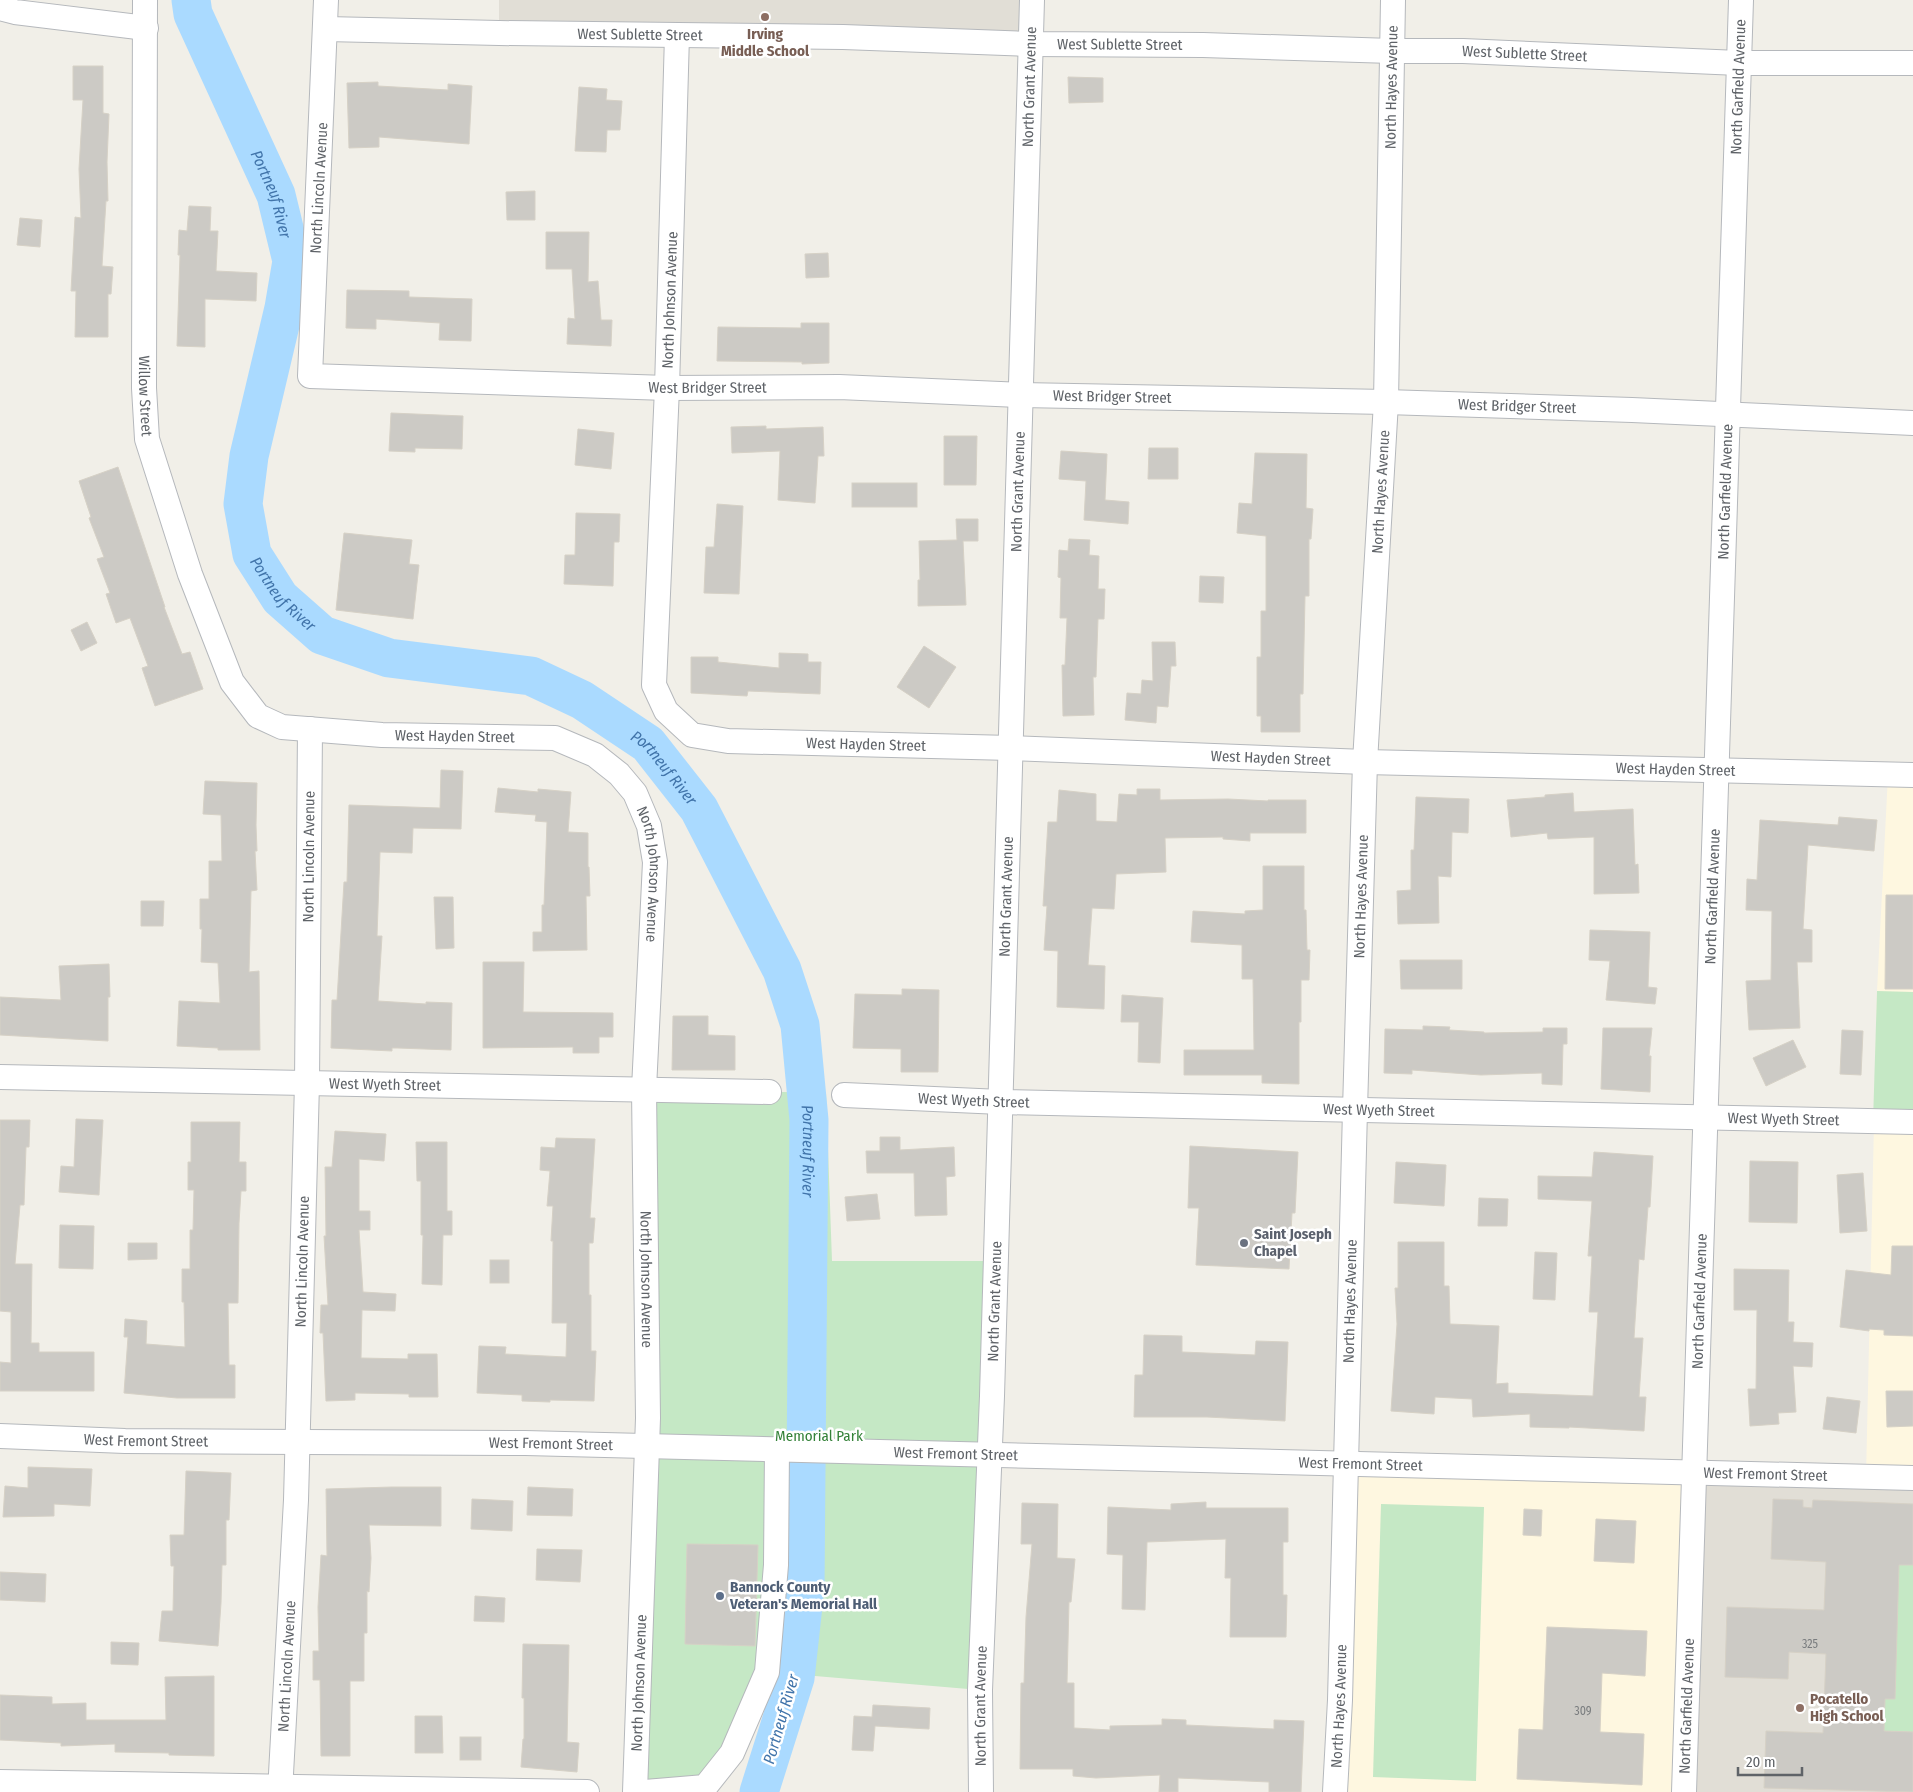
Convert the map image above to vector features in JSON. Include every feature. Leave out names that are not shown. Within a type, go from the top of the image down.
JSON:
[{"type":"street","name":"Willow Street","points":[[145,0],[144,388],[147,439],[190,574],[232,682],[258,716],[282,726],[310,729]]},
{"type":"street","name":"North Lincoln Avenue","points":[[310,376],[326,0]]},
{"type":"street","name":"North Grant Avenue","points":[[981,1792],[980,1690],[990,1454],[1001,1102],[1032,0]]},
{"type":"street","name":"North Hayes Avenue","points":[[1335,1792],[1340,1700],[1347,1464],[1365,762],[1386,402],[1393,0]]},
{"type":"street","name":"North Garfield Avenue","points":[[1684,1792],[1741,0]]},
{"type":"street","points":[[0,8],[15,12],[146,28]]},
{"type":"street","name":"West Sublette Street","points":[[326,29],[843,37],[1030,44],[1203,45],[1392,52],[1463,51],[1739,63],[1913,63]]},
{"type":"street","name":"North Johnson Avenue","points":[[654,685],[668,388],[677,35]]},
{"type":"street","name":"West Bridger Street","points":[[310,376],[668,388],[839,387],[1020,395],[1386,402],[1728,414],[1913,423]]},
{"type":"street","name":"West Hayden Street","points":[[654,685],[666,711],[692,735],[728,742],[1010,748],[1365,762],[1913,775]]},
{"type":"street","name":"North Lincoln Avenue","points":[[281,1789],[298,1442],[307,1082],[310,729]]},
{"type":"street","name":"West Hayden Street","points":[[310,729],[382,735],[554,738],[596,755],[619,774]]},
{"type":"street","name":"North Johnson Avenue","points":[[619,774],[635,793],[649,826],[655,862],[644,1089],[647,1447],[635,1792]]},
{"type":"street","name":"West Wyeth Street","points":[[0,1076],[769,1092]]},
{"type":"street","name":"West Wyeth Street","points":[[844,1095],[1001,1102],[1913,1122]]},
{"type":"street","name":"West Fremont Street","points":[[0,1436],[125,1441],[524,1443],[1913,1478]]},
{"type":"street","points":[[644,1792],[705,1787],[732,1753],[768,1672],[776,1565],[777,1449]]},
{"type":"street","points":[[0,1782],[281,1789],[586,1792]]},
{"type":"shaded area","name":"Irving Middle School","points":[[499,0],[1032,0],[1030,44],[499,33]]},
{"type":"shaded area","points":[[1888,775],[1913,775],[1913,1792],[1334,1792],[1347,1464],[1866,1477],[1877,991]]},
{"type":"shaded area","name":"Pocatello High School","points":[[1694,1473],[1913,1478],[1913,1792],[1684,1792]]},
{"type":"green space","points":[[1877,991],[1913,992],[1913,1122],[1873,1122]]},
{"type":"green space","name":"Memorial Park","points":[[644,1089],[826,1093],[832,1261],[996,1261],[980,1690],[768,1672],[705,1787],[645,1792]]},
{"type":"green space","points":[[1381,1504],[1484,1507],[1476,1781],[1373,1777]]},
{"type":"green space","points":[[1891,1564],[1913,1565],[1913,1732],[1884,1731],[1885,1699],[1895,1699],[1890,1616],[1898,1615],[1898,1596],[1890,1595]]},
{"type":"building","points":[[73,66],[103,66],[103,113],[109,114],[108,201],[106,201],[102,266],[113,267],[111,294],[108,294],[108,337],[75,337],[76,291],[71,291],[75,217],[81,218],[79,169],[83,100],[73,100]]},
{"type":"building","points":[[1068,77],[1103,78],[1103,102],[1069,103]]},
{"type":"building","points":[[378,82],[378,86],[448,90],[448,84],[472,86],[469,144],[379,137],[379,147],[349,148],[347,83]]},
{"type":"building","points":[[579,87],[607,89],[606,100],[622,101],[620,130],[607,130],[606,152],[575,151]]},
{"type":"building","points":[[535,191],[535,220],[507,220],[506,192]]},
{"type":"building","points":[[189,206],[211,207],[210,231],[218,231],[216,271],[257,273],[256,301],[205,299],[205,347],[177,346],[179,230],[187,231]]},
{"type":"building","points":[[20,218],[42,220],[40,247],[17,245]]},
{"type":"building","points":[[546,232],[589,232],[588,282],[598,281],[601,320],[612,320],[611,346],[567,344],[568,318],[575,319],[572,269],[546,269]]},
{"type":"building","points":[[828,253],[829,277],[806,278],[805,254]]},
{"type":"building","points":[[347,290],[409,291],[409,297],[472,299],[471,341],[439,340],[440,323],[376,319],[376,329],[346,328]]},
{"type":"building","points":[[801,323],[829,323],[829,363],[717,361],[718,327],[801,328]]},
{"type":"building","points":[[391,413],[463,416],[462,449],[415,448],[415,452],[389,451]]},
{"type":"building","points":[[766,426],[766,429],[823,427],[824,456],[818,456],[815,503],[778,500],[780,451],[732,453],[731,427]]},
{"type":"building","points":[[578,429],[614,433],[611,469],[575,465]]},
{"type":"building","points":[[944,436],[977,436],[976,485],[944,485]]},
{"type":"building","points":[[1149,448],[1178,448],[1178,479],[1148,479]]},
{"type":"building","points":[[1061,451],[1107,454],[1105,500],[1129,502],[1128,524],[1084,520],[1086,481],[1059,479]]},
{"type":"building","points":[[1255,453],[1307,454],[1306,508],[1313,509],[1311,539],[1309,539],[1309,596],[1305,596],[1303,694],[1300,694],[1300,732],[1261,732],[1261,716],[1257,716],[1257,657],[1261,657],[1261,611],[1266,611],[1266,536],[1237,533],[1239,503],[1252,504]]},
{"type":"building","points":[[118,467],[164,607],[182,654],[190,652],[203,689],[155,706],[142,668],[148,666],[130,618],[116,623],[106,594],[110,593],[97,559],[104,557],[89,518],[91,517],[79,481]]},
{"type":"building","points":[[852,483],[917,483],[917,507],[852,507]]},
{"type":"building","points":[[717,504],[743,506],[739,594],[704,593],[706,547],[714,547]]},
{"type":"building","points":[[576,513],[620,514],[619,542],[614,542],[613,586],[564,584],[565,555],[575,555]]},
{"type":"building","points":[[956,519],[978,519],[978,541],[963,541],[966,605],[918,606],[918,580],[920,580],[919,541],[957,540]]},
{"type":"building","points":[[344,533],[412,540],[409,564],[419,565],[413,619],[336,610]]},
{"type":"building","points":[[1069,539],[1090,540],[1089,555],[1099,556],[1098,589],[1105,589],[1104,619],[1098,619],[1096,677],[1093,677],[1094,715],[1063,716],[1062,665],[1065,665],[1067,618],[1060,618],[1061,578],[1058,577],[1059,550],[1068,551]]},
{"type":"building","points":[[1200,576],[1224,577],[1223,603],[1199,602]]},
{"type":"building","points":[[87,622],[97,643],[81,651],[71,630]]},
{"type":"building","points":[[1152,642],[1175,642],[1176,666],[1171,666],[1168,707],[1157,706],[1156,723],[1125,720],[1127,693],[1141,694],[1142,680],[1153,681]]},
{"type":"building","points":[[924,646],[956,667],[929,708],[897,687]]},
{"type":"building","points":[[779,653],[808,654],[808,662],[821,662],[820,694],[748,691],[747,696],[691,693],[691,657],[718,657],[718,662],[779,668]]},
{"type":"building","points":[[441,770],[463,771],[461,829],[413,828],[412,853],[380,852],[377,936],[382,936],[378,1001],[426,1004],[426,1002],[452,1003],[451,1050],[392,1048],[392,1051],[331,1048],[332,1000],[337,1000],[344,882],[347,882],[349,805],[440,808]]},
{"type":"building","points":[[205,781],[257,783],[257,851],[255,851],[257,890],[251,891],[249,972],[259,971],[260,1050],[218,1050],[218,1048],[177,1046],[179,1001],[220,1003],[218,963],[201,962],[202,929],[200,929],[200,899],[209,899],[209,861],[222,861],[221,815],[203,814]]},
{"type":"building","points":[[498,788],[538,792],[538,789],[571,792],[568,832],[588,833],[590,896],[586,896],[587,950],[533,951],[533,932],[542,932],[547,822],[535,821],[536,815],[495,812]]},
{"type":"building","points":[[1137,789],[1160,789],[1160,800],[1306,800],[1306,833],[1250,833],[1250,841],[1223,839],[1223,837],[1165,838],[1166,872],[1116,874],[1114,909],[1092,908],[1088,965],[1105,966],[1104,1009],[1057,1007],[1058,951],[1044,950],[1047,906],[1043,906],[1048,822],[1057,822],[1059,790],[1096,794],[1096,821],[1117,822],[1119,794],[1137,795]]},
{"type":"building","points":[[1573,793],[1574,812],[1633,809],[1635,865],[1638,864],[1639,893],[1594,894],[1594,837],[1548,839],[1547,833],[1511,837],[1507,800]]},
{"type":"building","points":[[1416,797],[1469,799],[1468,833],[1452,832],[1451,877],[1438,876],[1439,923],[1398,924],[1397,891],[1411,890],[1411,850],[1414,850]]},
{"type":"building","points":[[1839,817],[1877,820],[1874,851],[1808,845],[1803,929],[1812,930],[1812,962],[1797,962],[1800,1028],[1749,1030],[1746,981],[1771,980],[1772,911],[1746,910],[1747,879],[1757,880],[1760,820],[1838,825]]},
{"type":"building","points":[[1263,866],[1304,866],[1304,910],[1306,910],[1307,950],[1310,950],[1309,980],[1301,980],[1299,1084],[1262,1083],[1262,1075],[1184,1075],[1184,1050],[1254,1050],[1253,979],[1242,979],[1242,945],[1191,942],[1193,911],[1245,914],[1245,911],[1263,910]]},
{"type":"building","points":[[1886,895],[1913,895],[1913,989],[1885,989]]},
{"type":"building","points":[[434,897],[453,897],[454,948],[436,949]]},
{"type":"building","points":[[141,901],[164,901],[163,926],[141,926]]},
{"type":"building","points":[[1590,930],[1650,932],[1648,987],[1657,988],[1655,1004],[1606,1000],[1610,961],[1589,960]]},
{"type":"building","points":[[1400,960],[1462,960],[1462,989],[1401,989]]},
{"type":"building","points":[[483,962],[524,962],[523,1012],[613,1013],[613,1037],[599,1037],[599,1053],[573,1053],[573,1047],[483,1048]]},
{"type":"building","points":[[109,964],[108,1041],[0,1035],[0,997],[61,1000],[59,966]]},
{"type":"building","points":[[902,989],[939,990],[938,1072],[901,1072],[901,1049],[853,1048],[855,994],[902,995]]},
{"type":"building","points":[[1122,995],[1163,998],[1160,1063],[1138,1062],[1139,1022],[1121,1022]]},
{"type":"building","points":[[673,1016],[708,1016],[708,1035],[735,1036],[735,1070],[672,1070]]},
{"type":"building","points":[[1423,1026],[1450,1027],[1449,1030],[1484,1033],[1543,1032],[1543,1028],[1567,1028],[1567,1044],[1563,1044],[1562,1085],[1542,1084],[1542,1073],[1481,1075],[1412,1070],[1412,1074],[1384,1073],[1385,1029],[1423,1030]]},
{"type":"building","points":[[1603,1028],[1652,1028],[1649,1056],[1651,1056],[1650,1092],[1601,1089]]},
{"type":"building","points":[[1842,1030],[1863,1031],[1861,1075],[1840,1074]]},
{"type":"building","points":[[1793,1040],[1806,1067],[1766,1086],[1753,1058]]},
{"type":"building","points":[[76,1119],[103,1120],[99,1195],[59,1192],[61,1166],[74,1167]]},
{"type":"building","points":[[0,1120],[30,1120],[29,1147],[26,1147],[24,1205],[20,1205],[15,1264],[32,1264],[31,1343],[39,1343],[39,1352],[94,1352],[94,1391],[0,1391],[0,1362],[11,1363],[11,1312],[0,1311]]},
{"type":"building","points":[[191,1122],[240,1122],[239,1162],[246,1162],[246,1191],[241,1191],[238,1303],[228,1303],[229,1365],[235,1365],[235,1398],[177,1398],[124,1393],[128,1337],[124,1337],[125,1319],[147,1321],[146,1344],[185,1347],[182,1269],[190,1269],[190,1230],[193,1230],[194,1190],[188,1190],[188,1162],[191,1162]]},
{"type":"building","points":[[335,1131],[386,1134],[384,1161],[359,1159],[359,1211],[370,1211],[370,1230],[359,1230],[363,1292],[396,1294],[395,1311],[362,1310],[361,1358],[408,1359],[408,1354],[437,1354],[438,1397],[409,1397],[409,1394],[355,1393],[355,1400],[326,1401],[323,1333],[320,1333],[321,1305],[328,1305],[324,1236],[326,1236],[325,1167],[332,1167]]},
{"type":"building","points":[[880,1137],[900,1137],[900,1150],[954,1147],[955,1176],[946,1177],[947,1215],[915,1216],[914,1173],[867,1173],[866,1151],[880,1151]]},
{"type":"building","points":[[556,1138],[595,1139],[590,1218],[595,1218],[593,1243],[589,1243],[591,1351],[596,1351],[594,1401],[522,1401],[522,1395],[477,1393],[479,1346],[506,1347],[505,1354],[566,1357],[567,1323],[552,1323],[553,1241],[551,1241],[553,1206],[547,1206],[550,1171],[540,1170],[541,1147],[555,1148]]},
{"type":"building","points":[[416,1142],[447,1142],[447,1211],[452,1211],[452,1235],[443,1235],[442,1285],[422,1284],[421,1181],[417,1181]]},
{"type":"building","points":[[1190,1146],[1298,1152],[1295,1213],[1292,1213],[1289,1269],[1196,1265],[1199,1208],[1188,1208]]},
{"type":"building","points":[[1594,1152],[1653,1156],[1644,1260],[1639,1259],[1634,1338],[1643,1338],[1639,1397],[1646,1397],[1644,1431],[1530,1427],[1530,1414],[1473,1417],[1472,1399],[1435,1397],[1434,1414],[1391,1411],[1397,1324],[1395,1288],[1398,1288],[1398,1242],[1444,1242],[1444,1286],[1449,1286],[1450,1324],[1499,1326],[1496,1384],[1508,1383],[1508,1393],[1593,1396],[1598,1312],[1589,1312],[1592,1256],[1588,1256],[1592,1201],[1538,1199],[1538,1176],[1592,1177]]},
{"type":"building","points":[[1750,1161],[1798,1162],[1797,1223],[1749,1222]]},
{"type":"building","points":[[1396,1162],[1446,1165],[1444,1206],[1394,1203]]},
{"type":"building","points":[[1863,1173],[1867,1231],[1840,1233],[1837,1175]]},
{"type":"building","points":[[877,1194],[880,1219],[847,1221],[845,1197]]},
{"type":"building","points":[[1479,1198],[1508,1199],[1507,1226],[1478,1226]]},
{"type":"building","points":[[60,1225],[94,1226],[93,1269],[59,1268]]},
{"type":"building","points":[[128,1243],[157,1243],[157,1259],[128,1260]]},
{"type":"building","points":[[1892,1246],[1913,1246],[1913,1336],[1884,1335],[1884,1330],[1869,1329],[1869,1331],[1840,1327],[1846,1270],[1891,1275]]},
{"type":"building","points":[[1535,1252],[1557,1253],[1555,1300],[1533,1299]]},
{"type":"building","points":[[490,1260],[509,1260],[509,1283],[490,1283]]},
{"type":"building","points":[[1734,1269],[1789,1270],[1788,1322],[1794,1322],[1793,1342],[1813,1343],[1812,1367],[1793,1366],[1796,1412],[1778,1413],[1779,1424],[1750,1426],[1748,1389],[1756,1389],[1757,1310],[1734,1310]]},
{"type":"building","points":[[1144,1335],[1182,1336],[1182,1352],[1255,1355],[1256,1341],[1288,1342],[1285,1421],[1207,1417],[1134,1417],[1135,1375],[1143,1375]]},
{"type":"building","points":[[1886,1391],[1913,1391],[1913,1426],[1887,1427]]},
{"type":"building","points":[[1827,1397],[1860,1401],[1856,1433],[1823,1429]]},
{"type":"building","points":[[28,1467],[92,1469],[90,1506],[54,1504],[54,1516],[3,1517],[5,1486],[28,1488]]},
{"type":"building","points":[[186,1471],[231,1473],[229,1520],[226,1520],[226,1565],[222,1565],[218,1646],[159,1641],[162,1611],[173,1611],[174,1566],[171,1566],[170,1535],[184,1535]]},
{"type":"building","points":[[441,1487],[441,1526],[369,1525],[371,1558],[369,1592],[367,1591],[367,1633],[364,1633],[364,1681],[350,1681],[350,1756],[321,1756],[320,1680],[313,1680],[313,1651],[319,1651],[318,1607],[321,1555],[327,1556],[326,1489]]},
{"type":"building","points":[[528,1487],[573,1489],[572,1516],[527,1515]]},
{"type":"building","points":[[472,1499],[513,1501],[512,1531],[471,1529]]},
{"type":"building","name":"Pocatello High School","points":[[1773,1499],[1803,1500],[1803,1507],[1812,1508],[1813,1500],[1913,1504],[1913,1565],[1899,1565],[1895,1699],[1885,1699],[1884,1731],[1913,1732],[1913,1792],[1764,1788],[1766,1731],[1823,1733],[1826,1654],[1789,1652],[1788,1679],[1725,1677],[1727,1607],[1824,1610],[1826,1562],[1771,1559]]},
{"type":"building","points":[[1206,1502],[1206,1508],[1288,1508],[1288,1542],[1283,1542],[1283,1595],[1287,1595],[1286,1637],[1230,1637],[1231,1578],[1225,1578],[1226,1539],[1147,1542],[1145,1610],[1122,1609],[1123,1555],[1107,1554],[1108,1507],[1171,1510],[1171,1504]]},
{"type":"building","points":[[1022,1503],[1058,1504],[1057,1558],[1075,1559],[1071,1602],[1069,1602],[1067,1683],[1074,1683],[1074,1728],[1110,1730],[1110,1726],[1162,1725],[1162,1719],[1186,1720],[1186,1725],[1274,1729],[1274,1720],[1304,1721],[1301,1792],[1269,1792],[1269,1782],[1178,1778],[1178,1792],[1159,1792],[1160,1775],[1096,1778],[1073,1776],[1073,1769],[1020,1769],[1021,1683],[1024,1683],[1026,1617],[1032,1544],[1021,1544]]},
{"type":"building","points":[[1524,1509],[1542,1510],[1541,1536],[1523,1535]]},
{"type":"building","points":[[1596,1519],[1636,1521],[1634,1563],[1594,1561]]},
{"type":"building","points":[[687,1544],[758,1545],[755,1646],[685,1644]]},
{"type":"building","points":[[537,1549],[582,1550],[580,1582],[536,1580]]},
{"type":"building","points":[[0,1572],[46,1574],[45,1602],[0,1600]]},
{"type":"building","points":[[475,1596],[505,1598],[504,1622],[474,1621]]},
{"type":"building","points":[[1547,1627],[1647,1631],[1645,1676],[1602,1673],[1600,1732],[1644,1734],[1642,1785],[1517,1779],[1519,1729],[1543,1730]]},
{"type":"building","points":[[111,1642],[139,1643],[138,1665],[111,1664]]},
{"type":"building","points":[[523,1644],[569,1645],[567,1742],[579,1743],[577,1772],[521,1767],[524,1739],[524,1698],[522,1698]]},
{"type":"building","points":[[214,1676],[214,1756],[115,1752],[115,1744],[61,1746],[61,1743],[0,1740],[0,1695],[52,1697],[52,1704],[86,1703],[86,1720],[166,1720],[165,1677]]},
{"type":"building","points":[[873,1705],[930,1708],[929,1729],[875,1726],[873,1751],[852,1750],[854,1716],[872,1717]]},
{"type":"building","points":[[415,1716],[442,1716],[443,1753],[415,1753]]},
{"type":"building","points":[[460,1737],[481,1737],[481,1760],[460,1760]]},
{"type":"waterway","name":"Portneuf River","points":[[191,0],[193,14],[276,195],[292,261],[284,308],[249,456],[243,504],[252,554],[280,598],[322,635],[389,658],[531,676],[582,700],[648,744],[699,809],[782,970],[800,1025],[809,1120],[805,1587],[795,1678],[759,1792]]},
{"type":"place","name":"Irving Middle School","points":[[765,17]]},
{"type":"place","name":"Saint Joseph Chapel","points":[[1244,1243]]},
{"type":"place","name":"Bannock County Veteran's Memorial Hall","points":[[720,1596]]},
{"type":"place","name":"Pocatello High School","points":[[1800,1708]]}]
